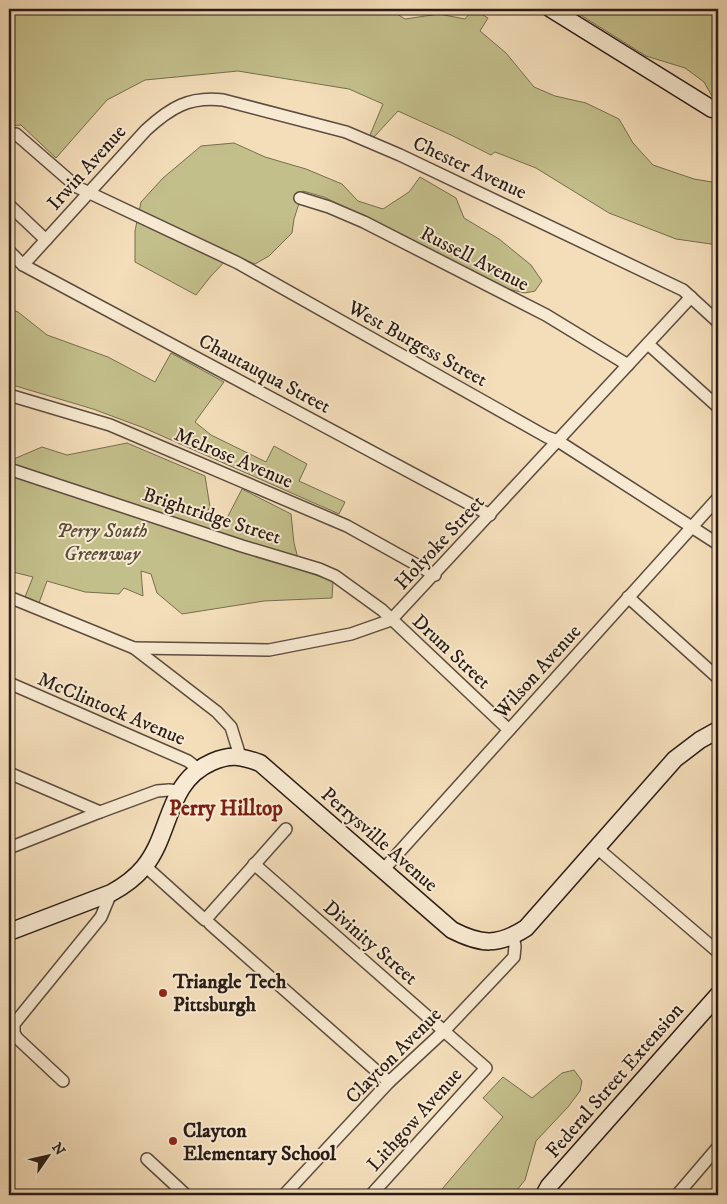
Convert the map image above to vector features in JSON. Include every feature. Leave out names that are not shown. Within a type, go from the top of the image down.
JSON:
[{"type":"street","points":[[552,9],[716,110]]},
{"type":"street","name":"Chester Avenue","points":[[184,103],[202,100],[223,100],[346,132],[426,167],[683,290],[718,322]]},
{"type":"street","name":"Irwin Avenue","points":[[23,265],[146,130],[168,111],[184,103]]},
{"type":"street","name":"West Burgess Street","points":[[16,134],[77,187],[238,263],[431,373],[547,437],[558,441],[718,544]]},
{"type":"street","name":"Russell Avenue","points":[[300,198],[329,207],[364,222],[546,315],[628,365]]},
{"type":"street","points":[[9,205],[46,240]]},
{"type":"street","name":"Chautauqua Street","points":[[9,251],[23,265],[490,515]]},
{"type":"street","name":"Holyoke Street","points":[[134,648],[269,650],[351,634],[392,620],[691,297]]},
{"type":"street","points":[[648,344],[718,407]]},
{"type":"street","name":"Melrose Avenue","points":[[9,395],[110,425],[347,526],[435,574]]},
{"type":"street","name":"Brightridge Street","points":[[9,468],[242,546],[320,569],[336,576],[382,610],[392,620]]},
{"type":"street","name":"Wilson Avenue","points":[[383,870],[718,498]]},
{"type":"street","points":[[9,597],[134,648],[216,712],[231,727],[240,756],[222,758],[198,769],[186,780],[178,792],[153,852],[145,866],[126,885],[112,893],[9,932]]},
{"type":"street","points":[[628,597],[718,678]]},
{"type":"street","name":"Drum Street","points":[[392,620],[509,730]]},
{"type":"street","name":"McClintock Avenue","points":[[9,683],[188,761],[198,769]]},
{"type":"street","name":"Perrysville Avenue","points":[[240,756],[260,763],[452,930],[469,938],[489,942],[513,936],[526,928],[675,759],[700,740],[718,730]]},
{"type":"street","points":[[9,773],[100,812]]},
{"type":"street","points":[[9,848],[157,791],[168,790],[178,792]]},
{"type":"street","points":[[207,922],[254,864],[286,829]]},
{"type":"street","points":[[597,848],[718,952]]},
{"type":"street","name":"Divinity Street","points":[[254,864],[486,1068]]},
{"type":"street","points":[[145,866],[389,1082]]},
{"type":"street","points":[[63,1081],[17,1038],[14,1033],[14,1024],[101,917],[112,893]]},
{"type":"street","name":"Clayton Avenue","points":[[284,1195],[389,1082],[444,1031],[514,957],[516,946],[513,936]]},
{"type":"street","name":"Federal Street Extension","points":[[544,1195],[549,1186],[718,995]]},
{"type":"street","name":"Lithgow Avenue","points":[[371,1195],[486,1068]]},
{"type":"street","points":[[677,1195],[717,1152]]},
{"type":"street","points":[[147,1159],[186,1195]]},
{"type":"green space","points":[[9,9],[389,9],[405,19],[439,14],[465,19],[473,9],[488,18],[480,31],[506,53],[534,87],[555,96],[586,103],[619,119],[633,143],[653,165],[694,179],[718,183],[718,245],[676,239],[609,213],[536,168],[495,152],[491,155],[398,111],[374,137],[370,135],[383,104],[349,89],[238,71],[145,80],[107,100],[56,158],[21,125],[9,126]]},
{"type":"green space","points":[[571,9],[718,9],[718,99],[713,98],[704,82],[685,68],[646,56]]},
{"type":"green space","points":[[234,143],[265,157],[306,169],[342,184],[358,201],[383,209],[409,192],[420,177],[456,198],[464,218],[499,239],[531,265],[542,281],[535,291],[525,293],[508,289],[324,197],[303,191],[294,219],[292,233],[269,256],[255,264],[232,254],[196,295],[135,262],[135,231],[141,202],[163,178],[201,146]]},
{"type":"green space","points":[[9,308],[18,312],[47,335],[108,357],[155,382],[171,353],[224,382],[195,422],[211,435],[266,462],[274,446],[307,464],[299,481],[345,502],[339,514],[144,428],[93,409],[9,384]]},
{"type":"green space","name":"Perry South Greenway","points":[[127,443],[205,476],[210,507],[203,519],[224,524],[242,489],[291,514],[294,543],[301,570],[333,581],[332,598],[264,601],[182,614],[157,593],[151,574],[141,571],[143,596],[124,588],[119,594],[85,592],[47,581],[39,603],[25,597],[33,577],[9,571],[9,461],[42,447],[67,455]]},
{"type":"green space","points":[[574,1070],[582,1081],[580,1091],[568,1107],[536,1141],[525,1180],[513,1195],[437,1195],[503,1117],[483,1098],[503,1077],[532,1098],[562,1073]]},
{"type":"place","name":"Triangle Tech Pittsburgh","points":[[163,993]]},
{"type":"place","name":"Clayton Elementary School","points":[[173,1141]]},
{"type":"district","name":"Perry Hilltop","points":[[226,808]]}]
